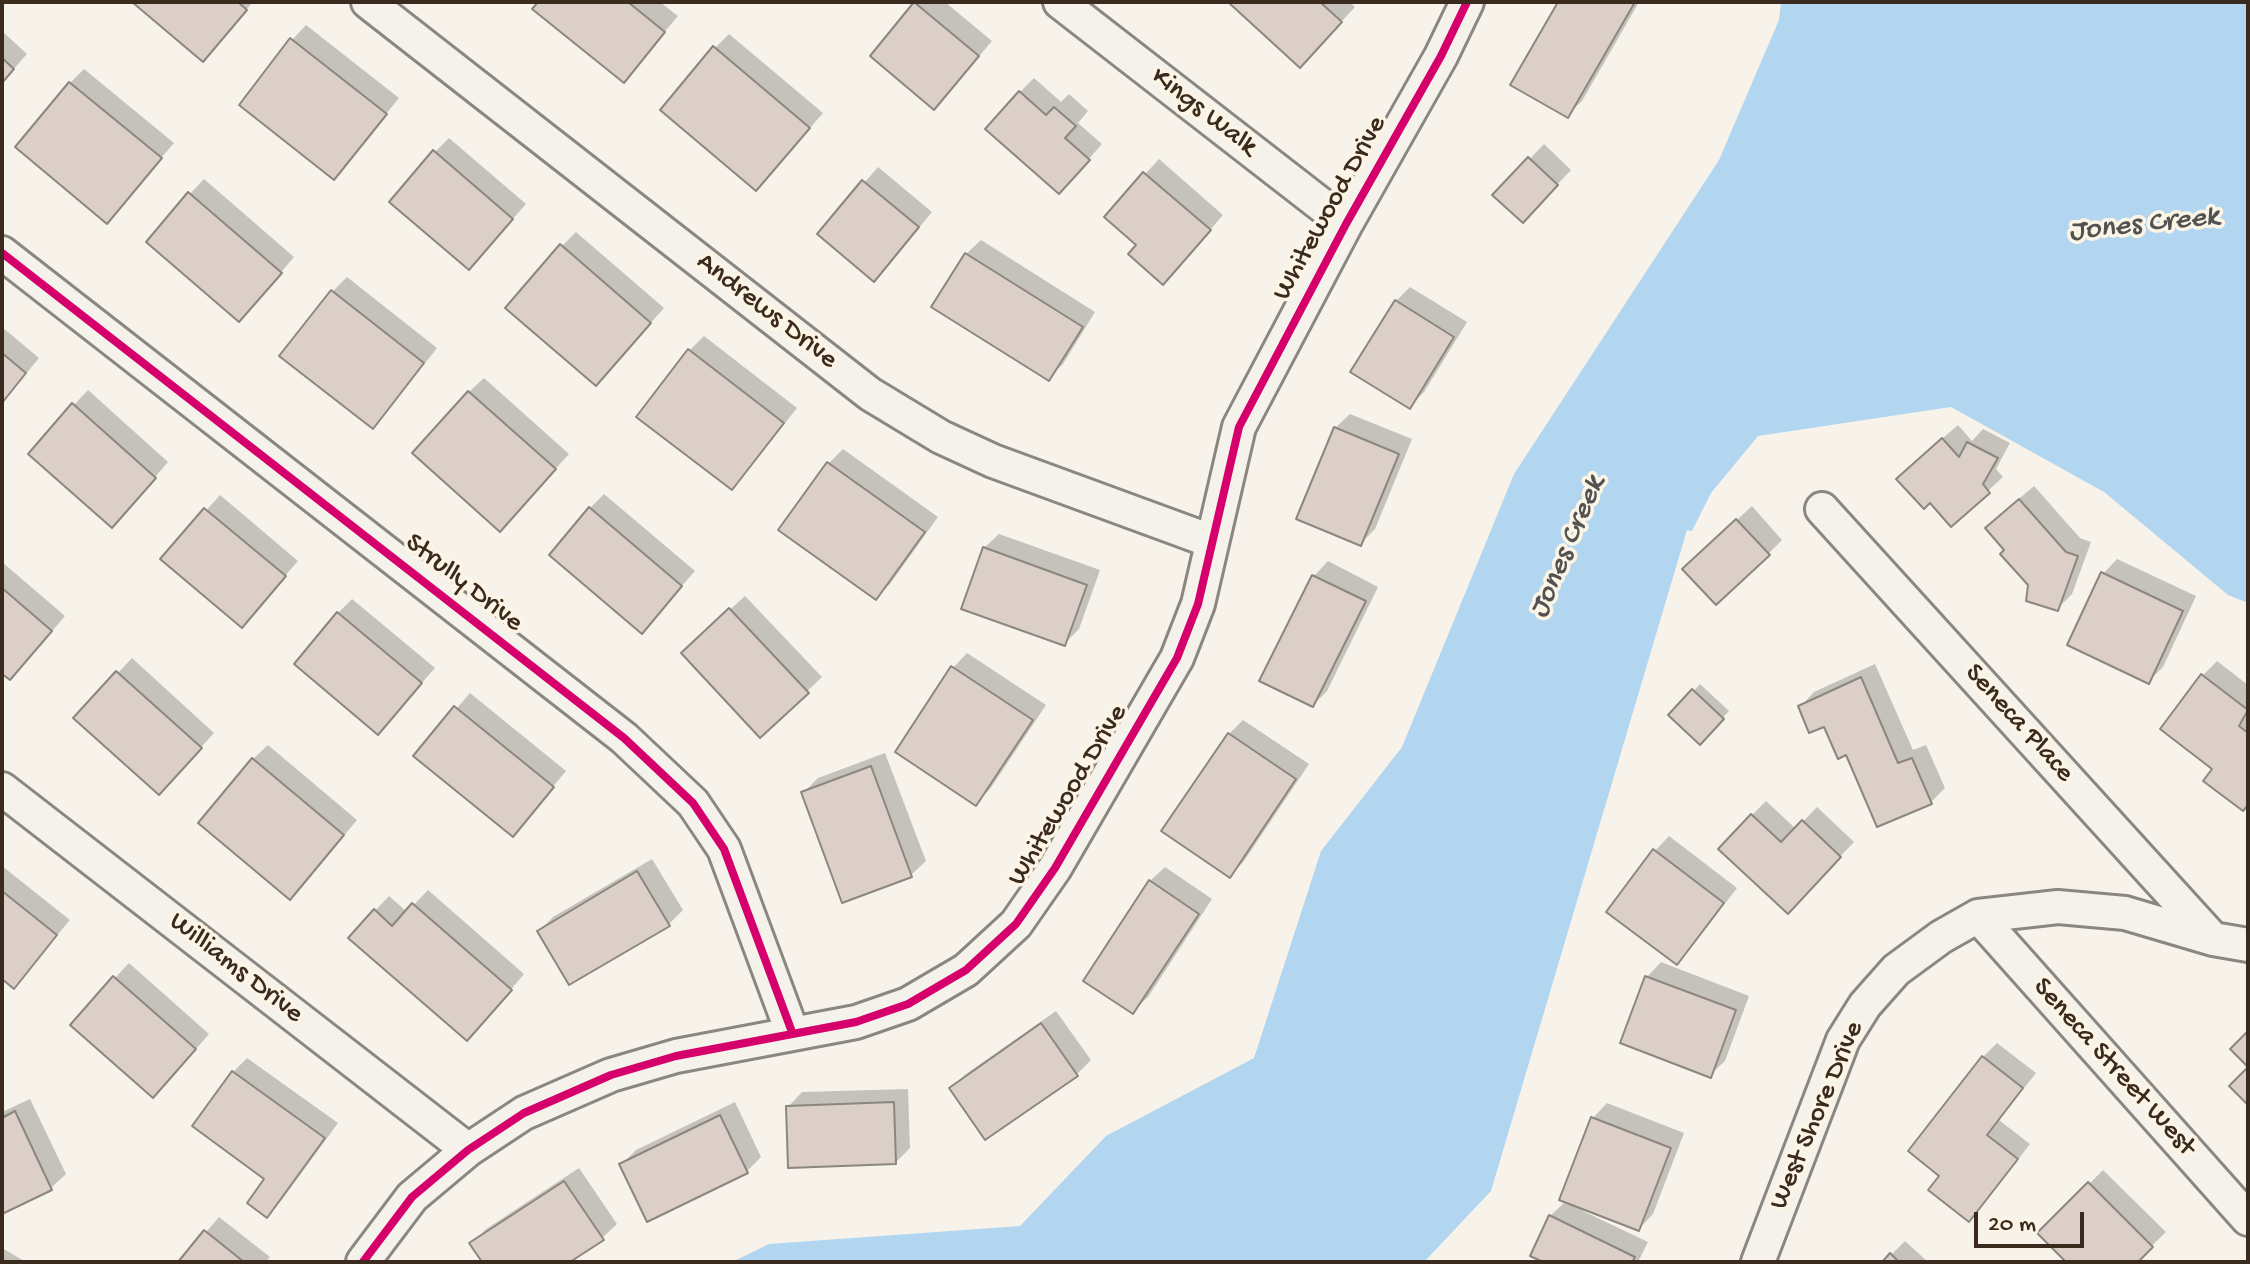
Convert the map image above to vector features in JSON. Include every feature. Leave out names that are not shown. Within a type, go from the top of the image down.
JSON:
[{"type":"street","name":"Andrews Drive","points":[[368,2],[870,394],[941,437],[993,461],[1211,541]]},
{"type":"street","name":"Kings Walk","points":[[1060,2],[1346,224]]},
{"type":"street","name":"Whitewood Drive","points":[[363,1262],[412,1197],[468,1150],[524,1113],[611,1075],[676,1056],[856,1022],[908,1004],[966,970],[1016,924],[1055,868],[1177,658],[1198,604],[1239,427],[1346,224],[1441,56],[1467,2]]},
{"type":"street","name":"Strully Drive","points":[[2,253],[624,738],[693,803],[724,849],[792,1032]]},
{"type":"street","name":"Seneca Place","points":[[1822,509],[2213,939]]},
{"type":"street","name":"Williams Drive","points":[[2,789],[468,1150]]},
{"type":"street","name":"West Shore Drive","points":[[1758,1262],[1843,1040],[1865,1005],[1896,970],[1941,937],[1978,916],[2058,907],[2125,913],[2213,939],[2248,945]]},
{"type":"street","name":"Seneca Street West","points":[[1978,916],[2248,1219]]},
{"type":"water","name":"Jones Creek","points":[[1781,2],[2248,2],[2248,603],[2228,595],[2104,492],[1951,407],[1758,436],[1711,493],[1692,531],[1687,530],[1491,1191],[1424,1262],[732,1262],[769,1244],[1020,1226],[1106,1136],[1254,1058],[1321,851],[1402,747],[1514,474],[1719,160],[1779,20]]},
{"type":"building","points":[[132,2],[238,2],[247,10],[203,62]]},
{"type":"building","points":[[538,2],[628,2],[665,32],[624,83],[532,9]]},
{"type":"building","points":[[914,2],[979,56],[934,110],[870,56]]},
{"type":"building","points":[[1228,2],[1320,2],[1342,22],[1300,68]]},
{"type":"building","points":[[1558,2],[1635,2],[1568,118],[1510,85]]},
{"type":"building","points":[[290,38],[387,114],[334,180],[239,105]]},
{"type":"building","points":[[713,46],[810,128],[756,191],[660,110]]},
{"type":"building","points":[[2,58],[14,69],[2,83]]},
{"type":"building","points":[[69,82],[162,158],[107,224],[15,147]]},
{"type":"building","points":[[1019,91],[1046,115],[1054,107],[1076,126],[1065,138],[1090,160],[1059,194],[985,129]]},
{"type":"building","points":[[433,150],[513,219],[469,270],[389,202]]},
{"type":"building","points":[[1528,157],[1558,185],[1523,223],[1492,195]]},
{"type":"building","points":[[1143,172],[1211,230],[1163,285],[1128,254],[1136,245],[1104,217]]},
{"type":"building","points":[[862,180],[919,227],[874,282],[817,234]]},
{"type":"building","points":[[188,192],[282,273],[239,322],[146,242]]},
{"type":"building","points":[[560,244],[651,323],[596,386],[505,308]]},
{"type":"building","points":[[965,253],[1083,327],[1049,381],[931,307]]},
{"type":"building","points":[[331,290],[424,363],[373,429],[279,356]]},
{"type":"building","points":[[1395,300],[1454,337],[1410,409],[1350,372]]},
{"type":"building","points":[[688,349],[784,423],[732,490],[636,417]]},
{"type":"building","points":[[2,353],[26,373],[2,403]]},
{"type":"building","points":[[468,391],[556,469],[500,532],[412,453]]},
{"type":"building","points":[[72,403],[156,478],[112,528],[28,454]]},
{"type":"building","points":[[1334,427],[1399,454],[1361,546],[1296,519]]},
{"type":"building","points":[[1942,438],[1959,457],[1967,442],[1998,458],[1983,484],[1990,493],[1951,527],[1930,503],[1924,509],[1896,479]]},
{"type":"building","points":[[827,462],[925,532],[876,600],[778,530]]},
{"type":"building","points":[[2019,499],[2066,552],[2078,556],[2058,611],[2026,601],[2028,585],[2000,554],[2004,550],[1985,528]]},
{"type":"building","points":[[589,507],[682,586],[642,634],[549,555]]},
{"type":"building","points":[[204,508],[286,576],[242,628],[160,559]]},
{"type":"building","points":[[1736,519],[1770,555],[1716,605],[1682,569]]},
{"type":"building","points":[[983,547],[1087,585],[1065,646],[961,609]]},
{"type":"building","points":[[2101,572],[2183,611],[2149,684],[2067,645]]},
{"type":"building","points":[[1312,575],[1366,601],[1313,707],[1259,681]]},
{"type":"building","points":[[2,588],[52,631],[10,680],[2,674]]},
{"type":"building","points":[[729,608],[809,693],[760,738],[681,653]]},
{"type":"building","points":[[337,612],[422,683],[378,735],[294,664]]},
{"type":"building","points":[[951,666],[1033,720],[976,806],[895,752]]},
{"type":"building","points":[[116,671],[202,748],[159,795],[73,718]]},
{"type":"building","points":[[2201,674],[2248,710],[2239,726],[2248,733],[2248,805],[2243,811],[2203,781],[2212,769],[2160,729]]},
{"type":"building","points":[[1861,677],[1898,763],[1912,758],[1932,804],[1877,827],[1846,755],[1838,759],[1824,727],[1809,733],[1798,706]]},
{"type":"building","points":[[1692,689],[1724,719],[1700,745],[1668,715]]},
{"type":"building","points":[[454,706],[554,787],[513,837],[413,756]]},
{"type":"building","points":[[1228,733],[1296,779],[1230,878],[1161,831]]},
{"type":"building","points":[[252,758],[344,835],[290,900],[198,823]]},
{"type":"building","points":[[871,766],[912,877],[842,903],[801,792]]},
{"type":"building","points":[[1751,814],[1781,842],[1802,820],[1841,857],[1788,914],[1718,849]]},
{"type":"building","points":[[1653,849],[1724,903],[1677,965],[1606,912]]},
{"type":"building","points":[[637,871],[670,926],[569,985],[537,931]]},
{"type":"building","points":[[1149,880],[1199,914],[1133,1014],[1083,981]]},
{"type":"building","points":[[2,891],[57,935],[14,989],[2,979]]},
{"type":"building","points":[[412,903],[512,990],[467,1041],[348,938],[374,909],[392,926]]},
{"type":"building","points":[[113,976],[196,1049],[153,1098],[70,1025]]},
{"type":"building","points":[[1645,976],[1736,1010],[1711,1078],[1620,1043]]},
{"type":"building","points":[[1041,1023],[1078,1076],[985,1140],[949,1088]]},
{"type":"building","points":[[2248,1031],[2248,1067],[2230,1049]]},
{"type":"building","points":[[1982,1056],[2023,1088],[1987,1135],[2018,1159],[1969,1222],[1928,1190],[1939,1176],[1908,1151]]},
{"type":"building","points":[[2248,1067],[2248,1105],[2229,1086]]},
{"type":"building","points":[[232,1071],[325,1138],[267,1218],[247,1203],[264,1179],[192,1126]]},
{"type":"building","points":[[894,1102],[896,1164],[788,1168],[786,1106]]},
{"type":"building","points":[[15,1111],[52,1190],[2,1214],[2,1118]]},
{"type":"building","points":[[720,1115],[748,1173],[647,1222],[619,1164]]},
{"type":"building","points":[[1591,1117],[1671,1148],[1639,1231],[1559,1200]]},
{"type":"building","points":[[564,1181],[604,1240],[570,1262],[482,1262],[469,1243]]},
{"type":"building","points":[[2088,1182],[2153,1247],[2138,1262],[2066,1262],[2037,1233]]},
{"type":"building","points":[[1549,1215],[1635,1257],[1632,1262],[1543,1262],[1530,1256]]},
{"type":"building","points":[[204,1230],[244,1262],[178,1262]]},
{"type":"building","points":[[1890,1253],[1899,1262],[1882,1262]]},
{"type":"cycle path","points":[[363,1262],[412,1197],[468,1150],[524,1113],[611,1075],[676,1056],[856,1022],[908,1004],[966,970],[1016,924],[1055,868],[1177,658],[1198,604],[1239,427],[1346,224],[1441,56],[1467,2]]},
{"type":"cycle path","points":[[2,253],[624,738],[693,803],[724,849],[792,1032]]}]
